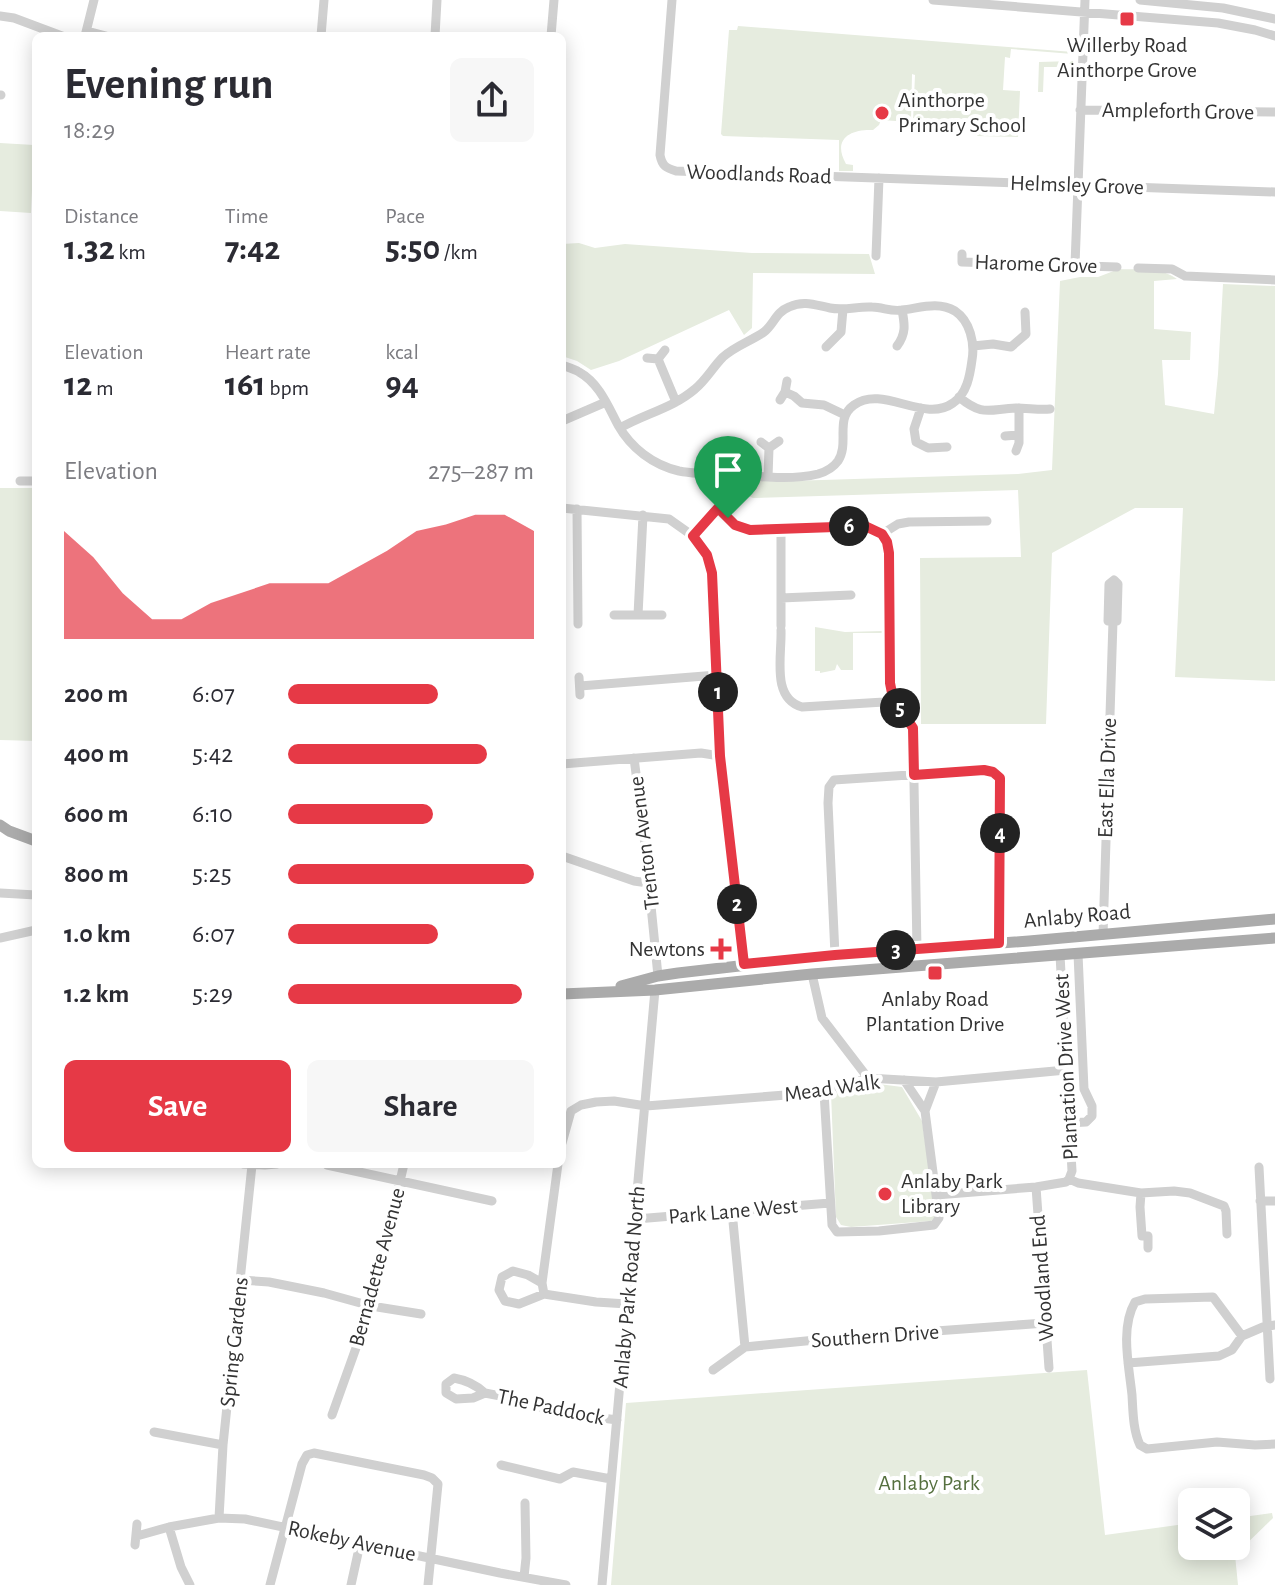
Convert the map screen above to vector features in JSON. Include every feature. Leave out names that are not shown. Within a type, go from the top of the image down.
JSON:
[{"type":"main road","points":[[0,825],[32,839]]},
{"type":"main road","points":[[0,834],[32,847]]},
{"type":"main road","name":"Anlaby Road","points":[[601,991],[658,976],[744,964],[1275,919]]},
{"type":"main road","name":"Anlaby Road","points":[[601,991],[655,990],[812,974],[1275,938]]},
{"type":"main road","points":[[566,994],[601,991]]},
{"type":"street","points":[[86,32],[94,0]]},
{"type":"street","points":[[321,32],[324,0]]},
{"type":"street","points":[[435,32],[437,0]]},
{"type":"street","points":[[551,32],[554,0]]},
{"type":"street","name":"Woodlands Road","points":[[672,0],[660,155],[661,163],[667,169],[879,178]]},
{"type":"street","points":[[933,0],[1218,23],[1275,36]]},
{"type":"street","points":[[1075,265],[1085,0]]},
{"type":"street","points":[[1140,0],[1223,8],[1275,19]]},
{"type":"street","points":[[0,16],[51,32]]},
{"type":"street","name":"Ampleforth Grove","points":[[1080,110],[1275,112]]},
{"type":"street","points":[[876,256],[879,178]]},
{"type":"street","name":"Helmsley Grove","points":[[879,178],[1275,192]]},
{"type":"street","name":"Harome Grove","points":[[962,254],[962,262],[1117,267]]},
{"type":"street","points":[[1138,268],[1172,269],[1185,276],[1275,280]]},
{"type":"street","points":[[566,367],[580,372],[596,386],[620,428],[629,441],[642,454],[659,464],[679,471],[768,477],[818,474],[829,469],[842,452],[845,415],[857,403],[879,399],[935,409],[953,404],[966,387],[973,346],[967,324],[958,312],[946,307],[934,305],[891,311],[875,307],[843,309],[798,303],[776,315],[764,332],[723,357],[694,389],[676,402],[620,428]]},
{"type":"street","points":[[826,347],[841,340],[843,309]]},
{"type":"street","points":[[897,346],[909,336],[902,310]]},
{"type":"street","points":[[973,346],[993,344],[1011,347],[1026,334],[1025,312]]},
{"type":"street","points":[[1021,339],[1029,347]]},
{"type":"street","points":[[665,350],[653,359],[676,402]]},
{"type":"street","points":[[784,391],[802,403],[824,405],[845,415]]},
{"type":"street","points":[[959,397],[986,412],[1019,408],[1050,409]]},
{"type":"street","points":[[566,419],[606,402]]},
{"type":"street","points":[[916,442],[914,429],[921,408]]},
{"type":"street","points":[[1016,451],[1019,408]]},
{"type":"street","points":[[1005,436],[1019,435]]},
{"type":"street","points":[[768,477],[765,445],[779,441]]},
{"type":"street","points":[[916,442],[928,448],[947,447]]},
{"type":"street","points":[[907,448],[916,442]]},
{"type":"street","points":[[20,481],[32,481]]},
{"type":"street","points":[[566,508],[669,519],[693,536],[707,555],[712,573],[720,756],[744,964]]},
{"type":"street","points":[[693,536],[718,508],[735,525],[750,530],[865,526],[882,534],[887,542],[890,683],[893,698],[913,728],[917,949]]},
{"type":"street","points":[[577,509],[581,618]]},
{"type":"street","points":[[638,615],[643,515]]},
{"type":"street","points":[[882,534],[898,524],[909,522],[987,521]]},
{"type":"street","points":[[781,529],[782,690],[787,700],[802,707],[884,702],[893,698]]},
{"type":"street","points":[[781,598],[844,592]]},
{"type":"street","points":[[614,615],[662,615]]},
{"type":"street","name":"East Ella Drive","points":[[1103,935],[1113,621]]},
{"type":"street","points":[[580,686],[717,675]]},
{"type":"street","points":[[566,764],[701,753],[720,756]]},
{"type":"street","name":"Trenton Avenue","points":[[634,758],[658,976]]},
{"type":"street","points":[[835,955],[829,787],[834,780],[866,777],[984,770],[1000,778],[999,943]]},
{"type":"street","points":[[566,857],[648,883]]},
{"type":"street","points":[[0,893],[32,895]]},
{"type":"street","points":[[0,938],[32,931]]},
{"type":"street","points":[[1069,1123],[1086,1122],[1092,1116],[1092,1106],[1084,1089],[1078,954]]},
{"type":"street","name":"Plantation Drive West","points":[[1060,955],[1072,1171],[1069,1179]]},
{"type":"street","points":[[812,974],[822,1018],[868,1078]]},
{"type":"street","name":"Anlaby Park Road North","points":[[602,1585],[655,990]]},
{"type":"street","name":"Mead Walk","points":[[566,1129],[571,1111],[581,1105],[614,1101],[646,1106],[824,1092],[868,1078],[936,1082],[1066,1070]]},
{"type":"street","points":[[824,1092],[832,1225],[837,1232],[934,1225],[939,1218],[925,1111],[904,1080]]},
{"type":"street","points":[[925,1111],[936,1082]]},
{"type":"street","points":[[1259,1167],[1271,1326],[1270,1379]]},
{"type":"street","name":"Spring Gardens","points":[[219,1518],[223,1445],[252,1168]]},
{"type":"street","points":[[342,1168],[492,1201]]},
{"type":"street","name":"Bernadette Avenue","points":[[332,1415],[371,1306],[403,1168]]},
{"type":"street","points":[[544,1294],[542,1283],[557,1168]]},
{"type":"street","points":[[936,1195],[1036,1187],[1069,1179],[1141,1193],[1190,1193],[1224,1206],[1227,1234]]},
{"type":"street","name":"Woodland End","points":[[1036,1187],[1049,1368]]},
{"type":"street","points":[[1141,1193],[1142,1236],[1148,1236],[1148,1248]]},
{"type":"street","points":[[1260,1201],[1275,1201]]},
{"type":"street","name":"Park Lane West","points":[[636,1219],[830,1203]]},
{"type":"street","points":[[713,1370],[745,1347],[732,1211]]},
{"type":"street","points":[[542,1283],[513,1271],[502,1277],[499,1290],[505,1301],[519,1304],[544,1294],[627,1304]]},
{"type":"street","points":[[241,1280],[269,1282],[371,1306],[421,1314]]},
{"type":"street","points":[[1242,1336],[1213,1297],[1135,1302],[1131,1309],[1127,1341],[1137,1438],[1140,1445],[1147,1449],[1217,1442],[1275,1444]]},
{"type":"street","name":"Southern Drive","points":[[745,1347],[1045,1323]]},
{"type":"street","points":[[1128,1363],[1219,1356],[1232,1350],[1242,1336],[1271,1326]]},
{"type":"street","name":"The Paddock","points":[[485,1393],[551,1411],[617,1420]]},
{"type":"street","points":[[154,1431],[223,1445]]},
{"type":"street","points":[[270,1585],[302,1464],[307,1455],[314,1453],[424,1475],[438,1484],[428,1585]]},
{"type":"street","points":[[501,1465],[560,1479],[573,1472],[611,1479]]},
{"type":"street","points":[[524,1577],[525,1503]]},
{"type":"street","name":"Rokeby Avenue","points":[[137,1524],[136,1540],[169,1527],[219,1518],[245,1519],[566,1585]]},
{"type":"street","points":[[169,1527],[190,1585]]},
{"type":"street","points":[[351,1585],[360,1544]]},
{"type":"street","points":[[500,1573],[500,1585]]},
{"type":"green space","name":"Ainthorpe Primary School","points":[[738,26],[1073,54],[1011,49],[1010,58],[1005,57],[1003,90],[1020,91],[1018,137],[977,136],[977,129],[960,128],[959,122],[913,121],[915,75],[912,74],[911,122],[881,120],[873,130],[857,131],[846,137],[842,142],[842,155],[846,164],[853,165],[853,171],[839,171],[839,140],[721,134],[729,30],[737,30]]},
{"type":"green space","points":[[1073,61],[1073,67],[1044,67],[1043,92],[1038,92],[1039,62]]},
{"type":"green space","points":[[0,143],[32,145],[31,213],[0,211]]},
{"type":"green space","points":[[579,243],[595,248],[625,244],[752,253],[869,254],[875,274],[753,273],[752,328],[744,335],[729,310],[619,361],[591,370],[566,357],[566,244]]},
{"type":"green space","points":[[1119,269],[1157,271],[1177,279],[1154,281],[1154,329],[1191,332],[1190,360],[1162,360],[1165,405],[1214,414],[1223,284],[1275,286],[1275,681],[1175,677],[1183,508],[1135,508],[1052,553],[1046,724],[921,724],[920,558],[1021,557],[1018,490],[753,498],[746,495],[723,501],[721,497],[728,490],[728,480],[1018,474],[1052,470],[1060,281],[1098,277]]},
{"type":"green space","points":[[0,488],[32,488],[32,741],[0,740]]},
{"type":"green space","points":[[815,627],[882,633],[853,633],[853,670],[841,670],[837,664],[835,670],[820,673],[815,671]]},
{"type":"green space","points":[[871,1083],[902,1087],[922,1121],[936,1216],[931,1221],[851,1227],[841,1225],[836,1217],[831,1093]]},
{"type":"green space","name":"Anlaby Park","points":[[1087,1370],[1105,1535],[1178,1525],[1178,1560],[1236,1560],[1238,1585],[611,1585],[626,1403]]},
{"type":"green space","name":"Anlaby Park","points":[[1272,1513],[1273,1518],[1250,1540],[1250,1516]]},
{"type":"place","name":"Willerby Road Ainthorpe Grove","points":[[1127,19]]},
{"type":"place","name":"Ainthorpe Primary School","points":[[882,113]]},
{"type":"place","name":"Newtons","points":[[721,949]]},
{"type":"place","name":"Anlaby Road Plantation Drive","points":[[935,973]]},
{"type":"place","name":"Anlaby Park Library","points":[[885,1194]]},
{"type":"route","points":[[718,508],[728,518],[735,525],[750,530],[865,526],[882,534],[889,553],[890,683],[893,698],[913,728],[914,775],[984,770],[1000,778],[999,943],[744,964],[720,756],[712,573],[707,555],[693,536],[718,508]]}]
